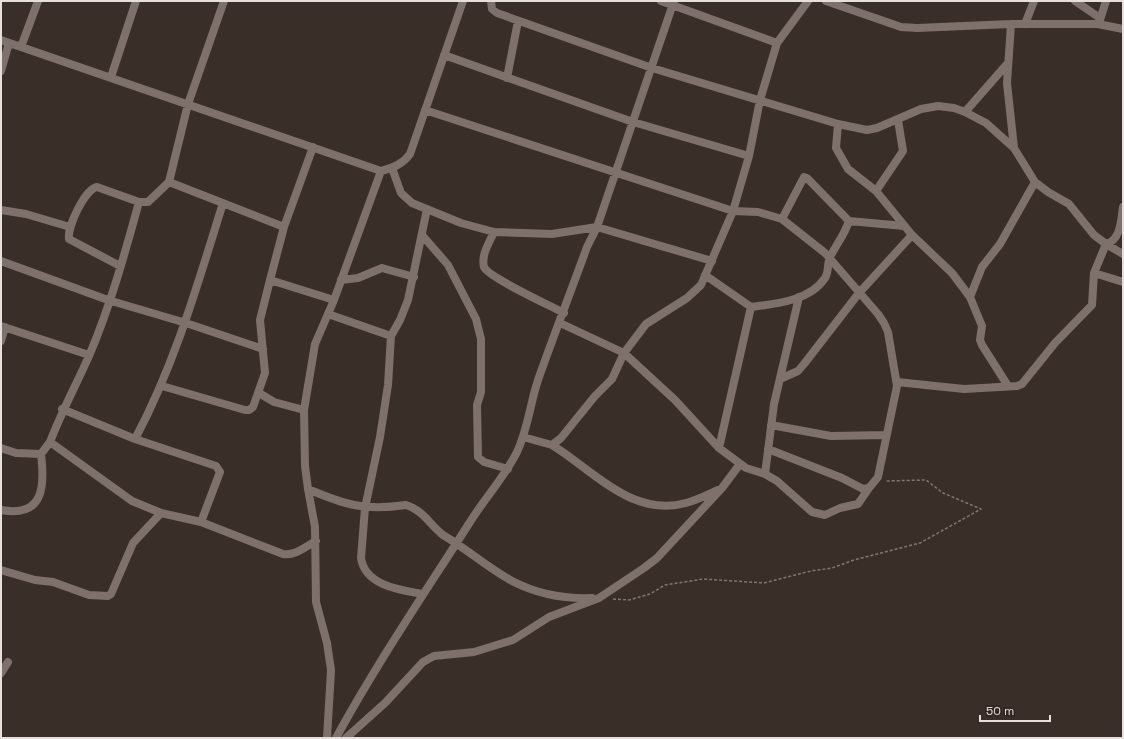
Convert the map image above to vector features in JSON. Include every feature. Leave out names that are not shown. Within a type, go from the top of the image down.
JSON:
[{"type":"street","points":[[21,47],[38,1]]},
{"type":"street","points":[[111,77],[136,1]]},
{"type":"street","points":[[120,266],[69,239],[70,226],[87,192],[92,187],[97,187],[139,202],[148,202],[169,182],[188,104],[224,1]]},
{"type":"street","points":[[1,40],[381,171],[392,168],[404,161],[410,154],[463,1]]},
{"type":"street","points":[[491,1],[492,9],[497,13],[518,21],[652,68],[838,124],[867,130],[898,120],[921,109],[938,106],[954,108],[965,112],[986,123],[1014,148],[1035,182],[1074,208],[1094,235],[1123,254]]},
{"type":"street","points":[[661,1],[673,3],[776,43]]},
{"type":"street","points":[[552,445],[561,438],[595,396],[612,379],[624,353],[650,320],[687,298],[701,285],[733,210],[749,156],[760,100],[776,43],[808,1]]},
{"type":"street","points":[[826,1],[901,27],[917,28],[1099,21],[1123,28]]},
{"type":"street","points":[[1025,24],[1034,1]]},
{"type":"street","points":[[1075,1],[1099,21]]},
{"type":"street","points":[[1099,21],[1106,1]]},
{"type":"street","points":[[336,738],[358,697],[401,626],[456,543],[508,469],[523,437],[536,385],[564,313],[587,247],[597,227],[673,3]]},
{"type":"street","points":[[507,78],[518,21]]},
{"type":"street","points":[[1011,24],[1007,83],[1014,148]]},
{"type":"street","points":[[1,70],[9,43]]},
{"type":"street","points":[[444,55],[633,122],[749,156]]},
{"type":"street","points":[[965,112],[1008,63]]},
{"type":"street","points":[[425,110],[733,210],[758,212],[782,218],[825,253],[884,323],[888,332],[896,382],[876,481],[858,504],[840,508],[825,515],[812,512],[786,489],[765,474],[751,470],[740,464],[719,448],[675,400],[624,353],[560,323]]},
{"type":"street","points":[[876,191],[903,152],[898,120]]},
{"type":"street","points":[[838,124],[836,148],[848,169],[876,191],[912,235],[952,272],[970,297],[982,326],[980,340],[982,345],[1008,386]]},
{"type":"street","points":[[162,386],[245,410],[249,410],[253,407],[265,373],[260,320],[284,227],[313,147]]},
{"type":"street","points":[[392,168],[401,193],[412,203],[461,223],[494,232],[552,234],[597,227],[712,261]]},
{"type":"street","points":[[327,738],[331,670],[327,643],[316,602],[316,541],[305,466],[304,410],[311,356],[319,332],[334,300],[381,171]]},
{"type":"street","points":[[782,218],[804,177],[807,178],[849,221],[904,226]]},
{"type":"street","points":[[169,182],[284,227]]},
{"type":"street","points":[[970,297],[982,267],[1000,244],[1035,182]]},
{"type":"street","points":[[1,510],[13,512],[25,510],[36,503],[41,494],[43,484],[41,454],[50,442],[62,409],[89,356],[120,266],[139,202]]},
{"type":"street","points":[[135,439],[162,386],[186,323],[223,202]]},
{"type":"street","points":[[896,382],[964,388],[1022,384],[1055,343],[1092,305],[1094,273],[1106,244],[1114,241],[1117,236],[1123,206]]},
{"type":"street","points":[[423,594],[393,589],[382,584],[362,566],[365,508],[380,437],[388,386],[391,336],[400,320],[414,278],[427,209]]},
{"type":"street","points":[[1,210],[26,214],[70,226]]},
{"type":"street","points":[[705,275],[751,306],[782,303],[799,297],[819,285],[824,279],[828,272],[829,259],[849,221]]},
{"type":"street","points":[[494,232],[484,255],[484,268],[564,313]]},
{"type":"street","points":[[422,235],[448,265],[476,319],[481,339],[481,392],[477,405],[478,457],[484,462],[508,469]]},
{"type":"street","points":[[780,379],[798,371],[859,292],[912,235]]},
{"type":"street","points":[[1,261],[108,300],[186,323],[263,349]]},
{"type":"street","points":[[341,280],[358,278],[382,268],[414,278]]},
{"type":"street","points":[[1094,273],[1123,282]]},
{"type":"street","points":[[270,280],[334,300]]},
{"type":"street","points":[[765,474],[780,379],[799,297]]},
{"type":"street","points":[[719,448],[751,306]]},
{"type":"street","points":[[328,314],[391,336]]},
{"type":"street","points":[[1,342],[3,326],[89,356]]},
{"type":"street","points":[[259,392],[274,402],[304,410]]},
{"type":"street","points":[[62,409],[135,439],[216,466],[220,472],[201,522]]},
{"type":"street","points":[[772,425],[831,436],[886,435]]},
{"type":"street","points":[[523,437],[552,445],[619,493],[649,505],[665,506],[685,503],[722,488]]},
{"type":"street","points":[[50,442],[132,501],[161,513],[201,522],[282,554],[289,555],[300,551],[316,541]]},
{"type":"street","points":[[1,448],[16,453],[41,454]]},
{"type":"street","points":[[768,449],[842,478],[863,489],[869,488]]},
{"type":"street","points":[[346,738],[385,703],[423,662],[434,656],[474,652],[513,640],[548,617],[599,598],[644,568],[657,558],[722,488],[740,464]]},
{"type":"street","points":[[308,490],[342,503],[365,508],[406,505],[422,514],[434,529],[443,536],[456,543],[496,571],[531,590],[560,597],[599,598]]},
{"type":"street","points":[[1,570],[35,580],[53,582],[89,595],[108,596],[111,594],[133,544],[161,513]]},
{"type":"street","points":[[1,673],[8,662]]},
{"type":"path","points":[[599,598],[629,600],[650,594],[665,585],[703,579],[764,583],[811,571],[832,568],[854,560],[920,543],[981,510],[943,492],[926,480],[876,481]]}]
